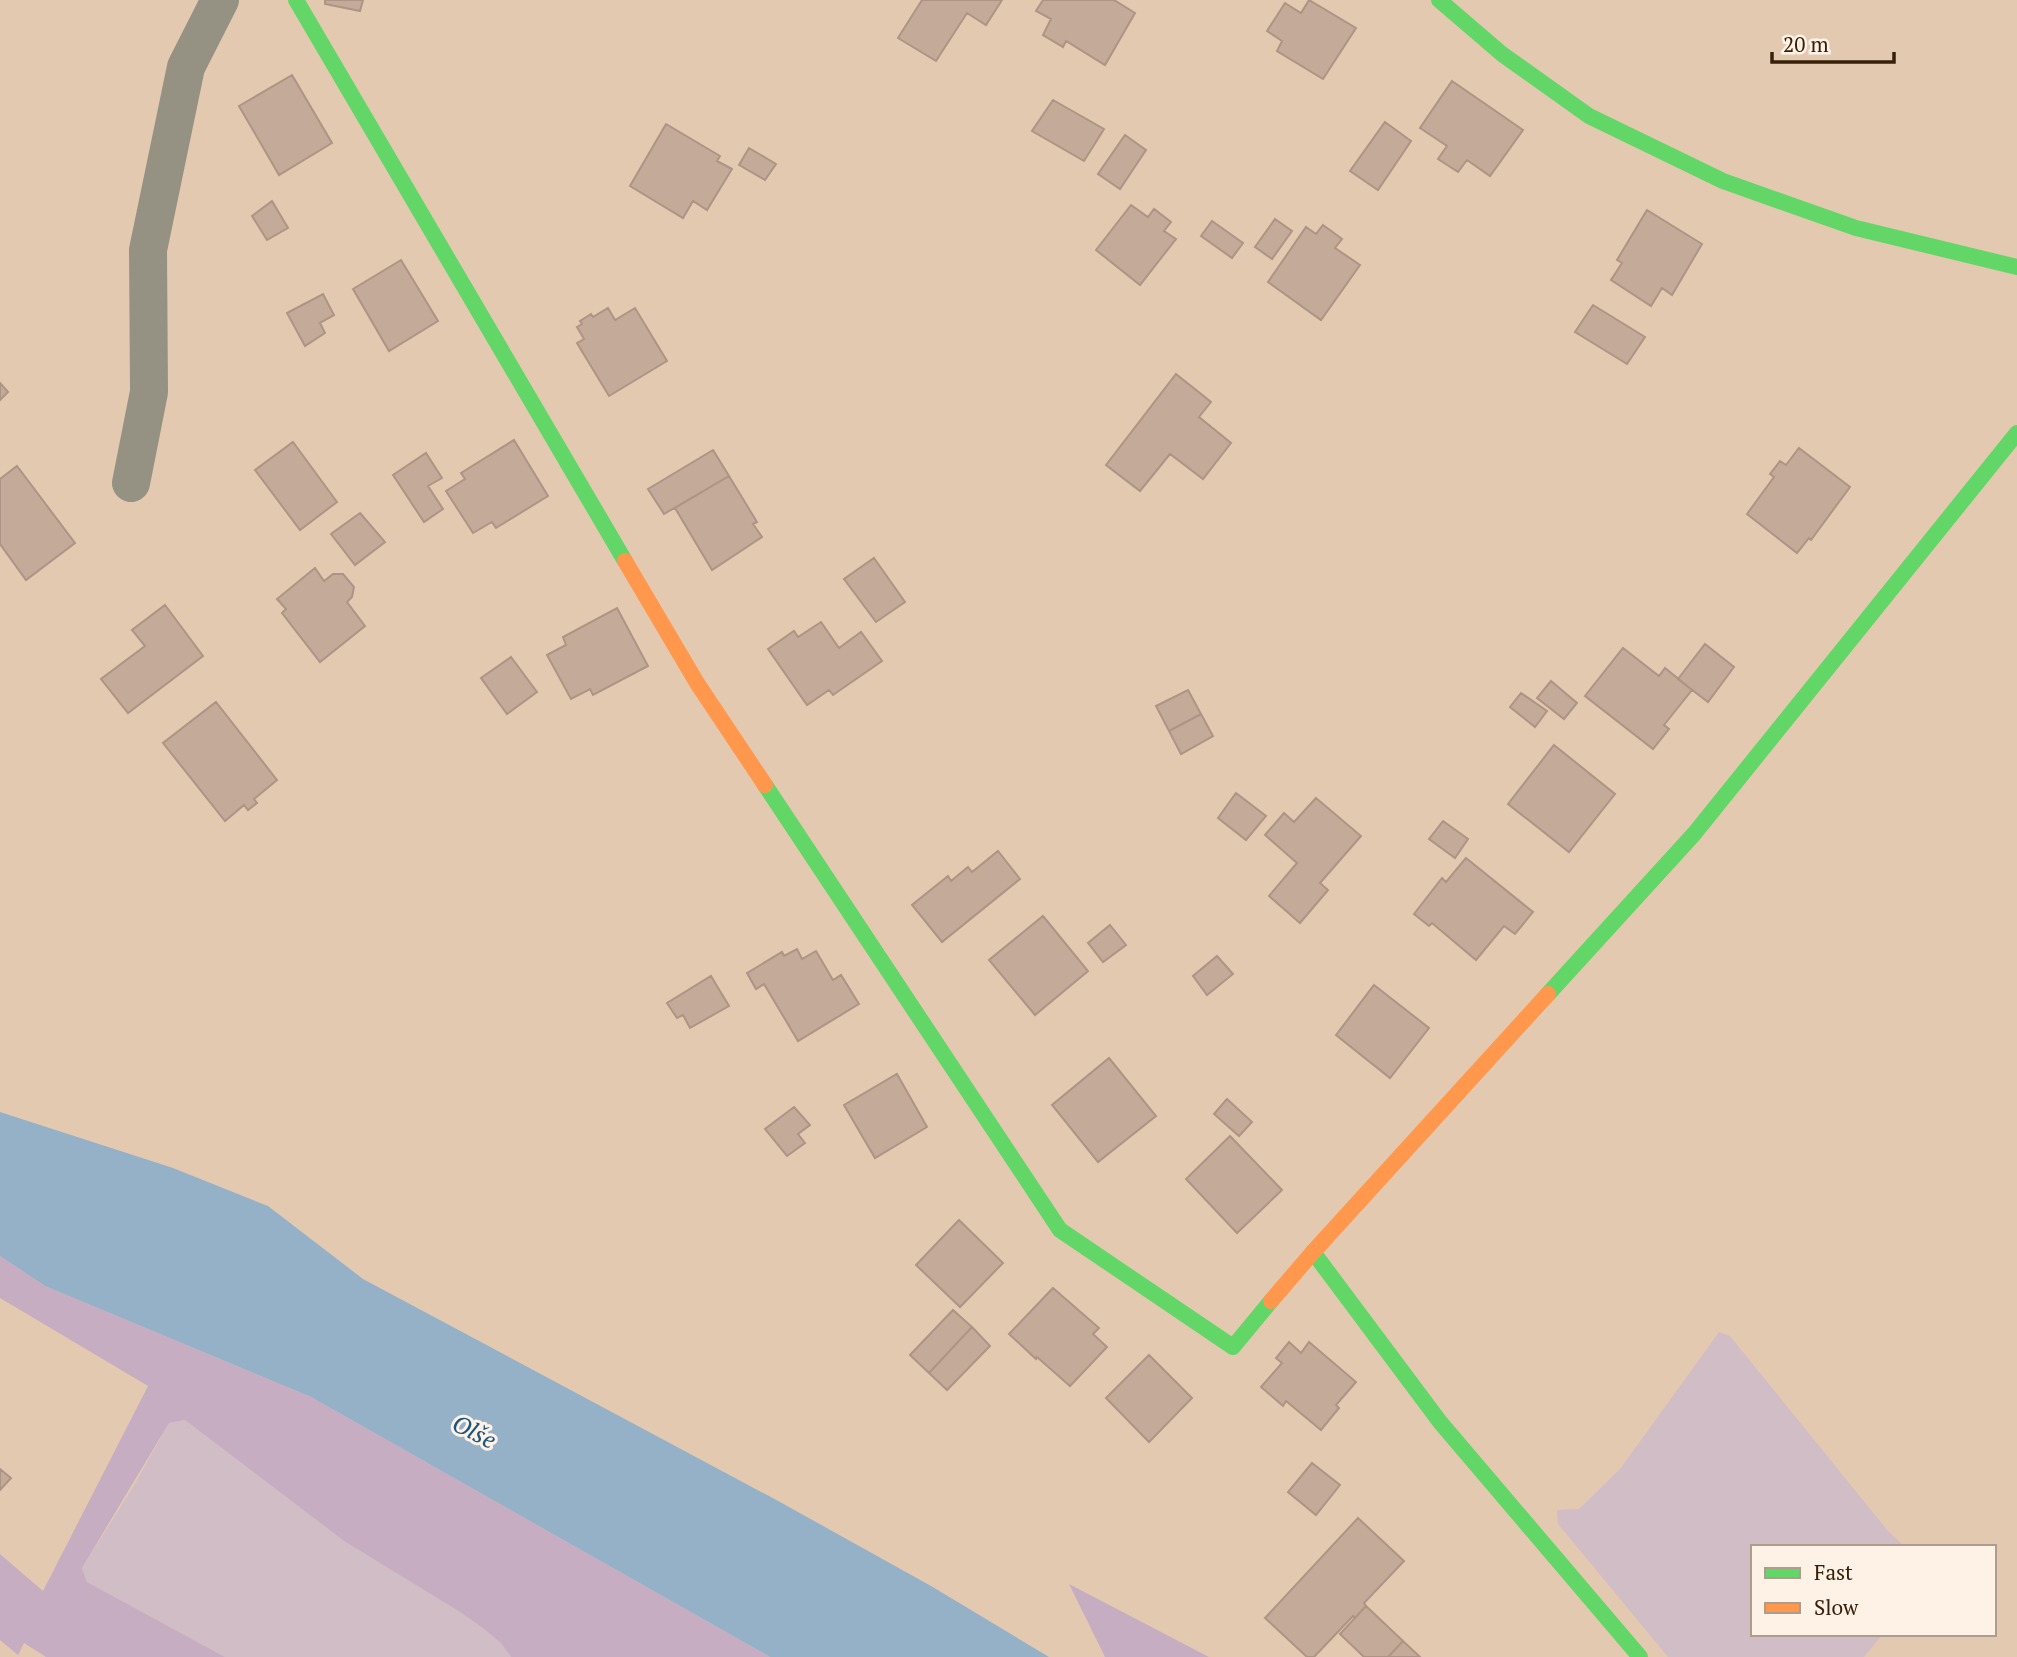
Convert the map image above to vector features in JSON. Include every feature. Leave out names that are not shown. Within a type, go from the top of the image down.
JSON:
[{"type":"street","points":[[131,483],[149,392],[148,250],[186,67],[220,0]]},
{"type":"street","points":[[296,0],[697,683],[1060,1230],[1233,1347],[1313,1252],[1694,834],[2017,433]]},
{"type":"street","points":[[1439,0],[1502,54],[1588,116],[1723,181],[1856,228],[2017,267]]},
{"type":"street","points":[[1313,1252],[1440,1422],[1640,1657]]},
{"type":"shaded area","points":[[0,1256],[45,1286],[311,1397],[770,1657],[511,1657],[501,1643],[484,1629],[344,1541],[185,1420],[169,1423],[82,1568],[87,1582],[225,1657],[46,1657],[24,1643],[18,1655],[0,1640],[0,1554],[43,1591],[148,1386],[0,1298]]},
{"type":"shaded area","points":[[1719,1332],[1730,1336],[1888,1531],[1903,1545],[1751,1545],[1751,1636],[1881,1636],[1864,1657],[1668,1657],[1558,1524],[1557,1510],[1579,1509],[1620,1469]]},
{"type":"shaded area","points":[[185,1420],[344,1541],[484,1629],[501,1643],[511,1657],[225,1657],[87,1582],[82,1568],[169,1423]]},
{"type":"shaded area","points":[[1069,1584],[1209,1657],[1105,1657]]},
{"type":"water","name":"Olše","points":[[0,1112],[173,1168],[268,1206],[363,1279],[780,1502],[931,1586],[1049,1657],[770,1657],[311,1397],[45,1286],[0,1256]]},
{"type":"building","points":[[325,0],[363,0],[360,11],[325,4]]},
{"type":"building","points":[[922,0],[1002,0],[986,25],[967,13],[936,61],[898,38]]},
{"type":"building","points":[[1043,0],[1114,0],[1135,13],[1105,65],[1066,41],[1063,47],[1043,35],[1051,19],[1036,11]]},
{"type":"building","points":[[1309,0],[1356,28],[1323,79],[1277,51],[1282,41],[1267,31],[1285,3],[1301,13]]},
{"type":"building","points":[[292,75],[332,143],[279,175],[239,106]]},
{"type":"building","points":[[1452,81],[1523,130],[1490,176],[1467,160],[1458,172],[1438,159],[1447,146],[1420,128]]},
{"type":"building","points":[[1053,100],[1104,129],[1084,161],[1032,131]]},
{"type":"building","points":[[1385,122],[1411,141],[1378,190],[1350,171]]},
{"type":"building","points":[[666,124],[720,156],[717,161],[732,169],[707,210],[693,201],[683,218],[630,186]]},
{"type":"building","points":[[1125,135],[1146,150],[1120,189],[1098,174]]},
{"type":"building","points":[[749,148],[776,164],[765,180],[739,165]]},
{"type":"building","points":[[272,201],[288,228],[267,240],[252,216]]},
{"type":"building","points":[[1131,205],[1148,217],[1154,209],[1171,222],[1164,231],[1176,239],[1140,285],[1096,250]]},
{"type":"building","points":[[1647,210],[1702,244],[1672,295],[1662,288],[1651,306],[1611,280],[1622,263],[1617,260]]},
{"type":"building","points":[[1275,219],[1292,231],[1272,259],[1255,247]]},
{"type":"building","points":[[1212,221],[1243,243],[1232,258],[1201,236]]},
{"type":"building","points":[[1323,225],[1342,239],[1335,248],[1360,265],[1321,320],[1268,282],[1306,227],[1316,234]]},
{"type":"building","points":[[401,260],[438,321],[389,351],[353,289]]},
{"type":"building","points":[[323,294],[334,315],[320,323],[325,333],[305,346],[287,313]]},
{"type":"building","points":[[1593,305],[1645,337],[1627,364],[1575,332]]},
{"type":"building","points":[[608,308],[615,320],[635,308],[667,361],[609,396],[577,343],[584,339],[577,327],[582,324],[580,321]]},
{"type":"building","points":[[1176,374],[1211,402],[1199,417],[1231,443],[1203,479],[1170,454],[1140,491],[1106,465]]},
{"type":"building","points":[[0,383],[8,392],[0,400]]},
{"type":"building","points":[[514,440],[548,496],[496,528],[492,522],[473,533],[446,491],[465,479],[461,473]]},
{"type":"building","points":[[293,442],[337,502],[300,530],[255,470]]},
{"type":"building","points":[[1799,448],[1850,487],[1811,540],[1809,538],[1797,553],[1747,514],[1774,477],[1770,474],[1780,461],[1786,465]]},
{"type":"building","points":[[713,450],[729,476],[664,514],[648,489]]},
{"type":"building","points":[[426,453],[442,478],[428,486],[443,509],[424,522],[393,475]]},
{"type":"building","points":[[17,466],[75,543],[26,580],[0,544],[0,479]]},
{"type":"building","points":[[729,476],[757,522],[753,524],[762,537],[712,570],[675,508]]},
{"type":"building","points":[[360,513],[385,542],[355,565],[331,534]]},
{"type":"building","points":[[874,558],[905,602],[876,622],[844,579]]},
{"type":"building","points":[[315,568],[324,581],[333,574],[343,574],[354,587],[352,597],[347,602],[365,626],[320,662],[282,613],[286,609],[277,599]]},
{"type":"building","points":[[165,605],[203,656],[128,713],[101,679],[145,646],[132,630]]},
{"type":"building","points":[[617,608],[648,666],[593,695],[590,689],[571,699],[547,655],[566,645],[563,637]]},
{"type":"building","points":[[821,622],[839,648],[861,632],[882,661],[833,695],[829,690],[807,705],[768,649],[794,631],[798,637]]},
{"type":"building","points":[[1705,644],[1734,667],[1708,702],[1678,679]]},
{"type":"building","points":[[1623,648],[1659,676],[1665,668],[1692,690],[1664,725],[1669,729],[1653,749],[1585,696]]},
{"type":"building","points":[[511,657],[537,692],[507,714],[481,678]]},
{"type":"building","points":[[1551,681],[1577,703],[1564,719],[1537,698]]},
{"type":"building","points":[[1188,690],[1201,714],[1169,731],[1156,706]]},
{"type":"building","points":[[1521,693],[1547,711],[1535,727],[1510,707]]},
{"type":"building","points":[[216,702],[277,780],[254,799],[257,803],[248,810],[244,805],[225,821],[163,743]]},
{"type":"building","points":[[1201,714],[1213,736],[1181,754],[1169,731]]},
{"type":"building","points":[[1554,745],[1615,794],[1569,852],[1508,804]]},
{"type":"building","points":[[1236,793],[1266,816],[1246,840],[1218,818]]},
{"type":"building","points":[[1316,798],[1361,836],[1320,883],[1328,890],[1300,923],[1269,896],[1297,863],[1265,835],[1284,813],[1294,822]]},
{"type":"building","points":[[1443,821],[1468,839],[1455,858],[1429,839]]},
{"type":"building","points":[[998,851],[1020,879],[942,942],[912,905],[948,876],[951,881],[968,867],[972,872]]},
{"type":"building","points":[[1466,858],[1533,912],[1515,934],[1504,926],[1476,960],[1432,923],[1429,926],[1414,914],[1442,878],[1446,882]]},
{"type":"building","points":[[1043,916],[1088,971],[1035,1015],[989,960]]},
{"type":"building","points":[[1110,925],[1126,945],[1103,962],[1088,943]]},
{"type":"building","points":[[797,949],[802,959],[816,951],[833,980],[841,975],[859,1004],[798,1041],[764,984],[756,989],[747,973],[782,952],[784,956]]},
{"type":"building","points":[[1217,956],[1233,974],[1207,995],[1193,976]]},
{"type":"building","points":[[711,976],[729,1006],[690,1028],[683,1015],[677,1018],[667,1003]]},
{"type":"building","points":[[1374,985],[1429,1028],[1390,1078],[1336,1035]]},
{"type":"building","points":[[1109,1058],[1156,1116],[1098,1162],[1052,1105]]},
{"type":"building","points":[[897,1074],[927,1127],[875,1158],[844,1105]]},
{"type":"building","points":[[1227,1099],[1252,1122],[1239,1136],[1214,1114]]},
{"type":"building","points":[[794,1107],[810,1125],[798,1134],[805,1143],[787,1156],[765,1129]]},
{"type":"building","points":[[1230,1136],[1282,1190],[1237,1233],[1186,1179]]},
{"type":"building","points":[[959,1220],[1003,1263],[960,1307],[916,1265]]},
{"type":"building","points":[[1053,1288],[1099,1328],[1093,1334],[1107,1347],[1070,1386],[1009,1334]]},
{"type":"building","points":[[953,1310],[972,1327],[929,1373],[910,1355]]},
{"type":"building","points":[[972,1327],[990,1346],[947,1390],[929,1373]]},
{"type":"building","points":[[1289,1342],[1301,1353],[1309,1342],[1356,1382],[1336,1405],[1339,1408],[1321,1430],[1286,1401],[1283,1406],[1261,1387],[1282,1363],[1276,1358]]},
{"type":"building","points":[[1149,1355],[1192,1398],[1149,1442],[1106,1398]]},
{"type":"building","points":[[1312,1463],[1340,1485],[1316,1515],[1288,1492]]},
{"type":"building","points":[[0,1469],[11,1478],[0,1490]]},
{"type":"building","points":[[1358,1518],[1404,1561],[1364,1603],[1366,1606],[1355,1618],[1353,1616],[1314,1657],[1307,1657],[1265,1618]]},
{"type":"building","points":[[1366,1606],[1403,1641],[1388,1657],[1364,1657],[1340,1634]]},
{"type":"building","points":[[1403,1641],[1420,1657],[1388,1657]]},
{"type":"traffic: fast","points":[[296,0],[625,561]]},
{"type":"traffic: fast","points":[[1439,0],[1502,54],[1589,116],[1723,181],[1856,228],[2017,267]]},
{"type":"traffic: fast","points":[[1548,994],[1694,834],[2017,433]]},
{"type":"traffic: fast","points":[[765,785],[1060,1230],[1233,1347],[1271,1301]]},
{"type":"traffic: fast","points":[[1313,1252],[1440,1422],[1640,1657]]},
{"type":"traffic: slow","points":[[625,561],[697,683],[765,785]]},
{"type":"traffic: slow","points":[[1271,1301],[1548,994]]}]
